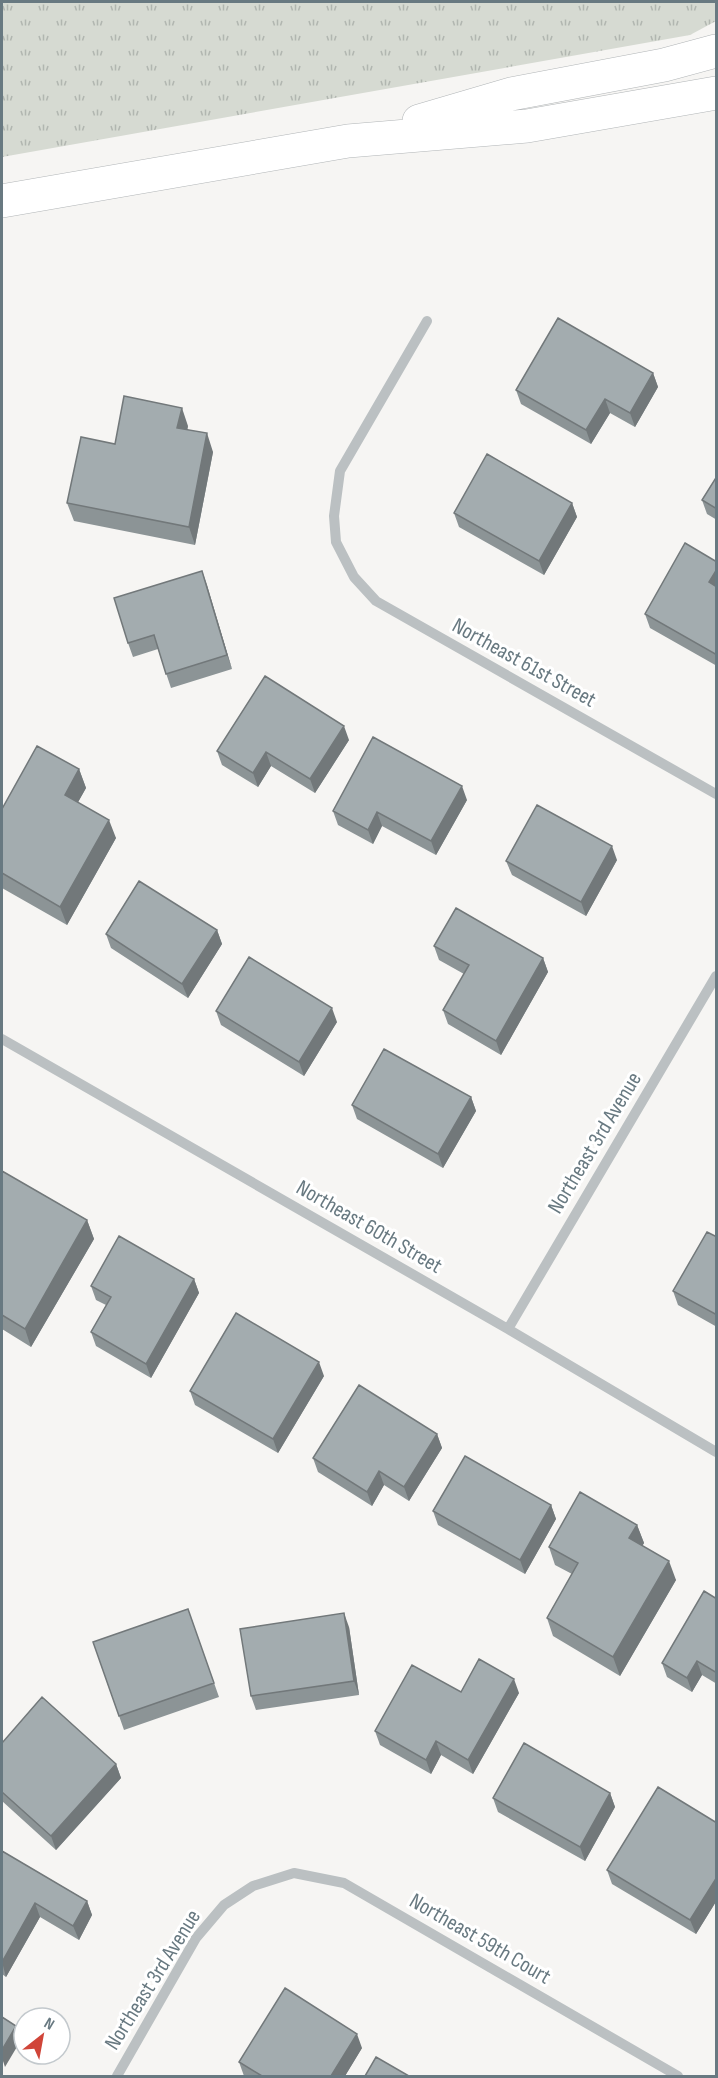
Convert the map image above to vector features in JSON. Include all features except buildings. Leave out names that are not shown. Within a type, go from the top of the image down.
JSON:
[{"type":"highway","points":[[348,141],[511,94],[664,65],[717,51]]},
{"type":"highway","points":[[2,201],[348,141],[527,126],[717,93]]},
{"type":"street","name":"Northeast 61st Street","points":[[427,321],[340,471],[334,516],[336,542],[354,577],[376,601],[717,794]]},
{"type":"street","name":"Northeast 3rd Avenue","points":[[508,1329],[717,976]]},
{"type":"street","name":"Northeast 60th Street","points":[[2,1039],[508,1329],[717,1452]]},
{"type":"street","name":"Northeast 59th Court","points":[[253,1886],[294,1873],[344,1883],[678,2076]]},
{"type":"street","name":"Northeast 3rd Avenue","points":[[117,2076],[196,1938],[224,1905],[253,1886]]},
{"type":"green space","points":[[2,2],[716,2],[716,21],[690,35],[2,157]]}]
